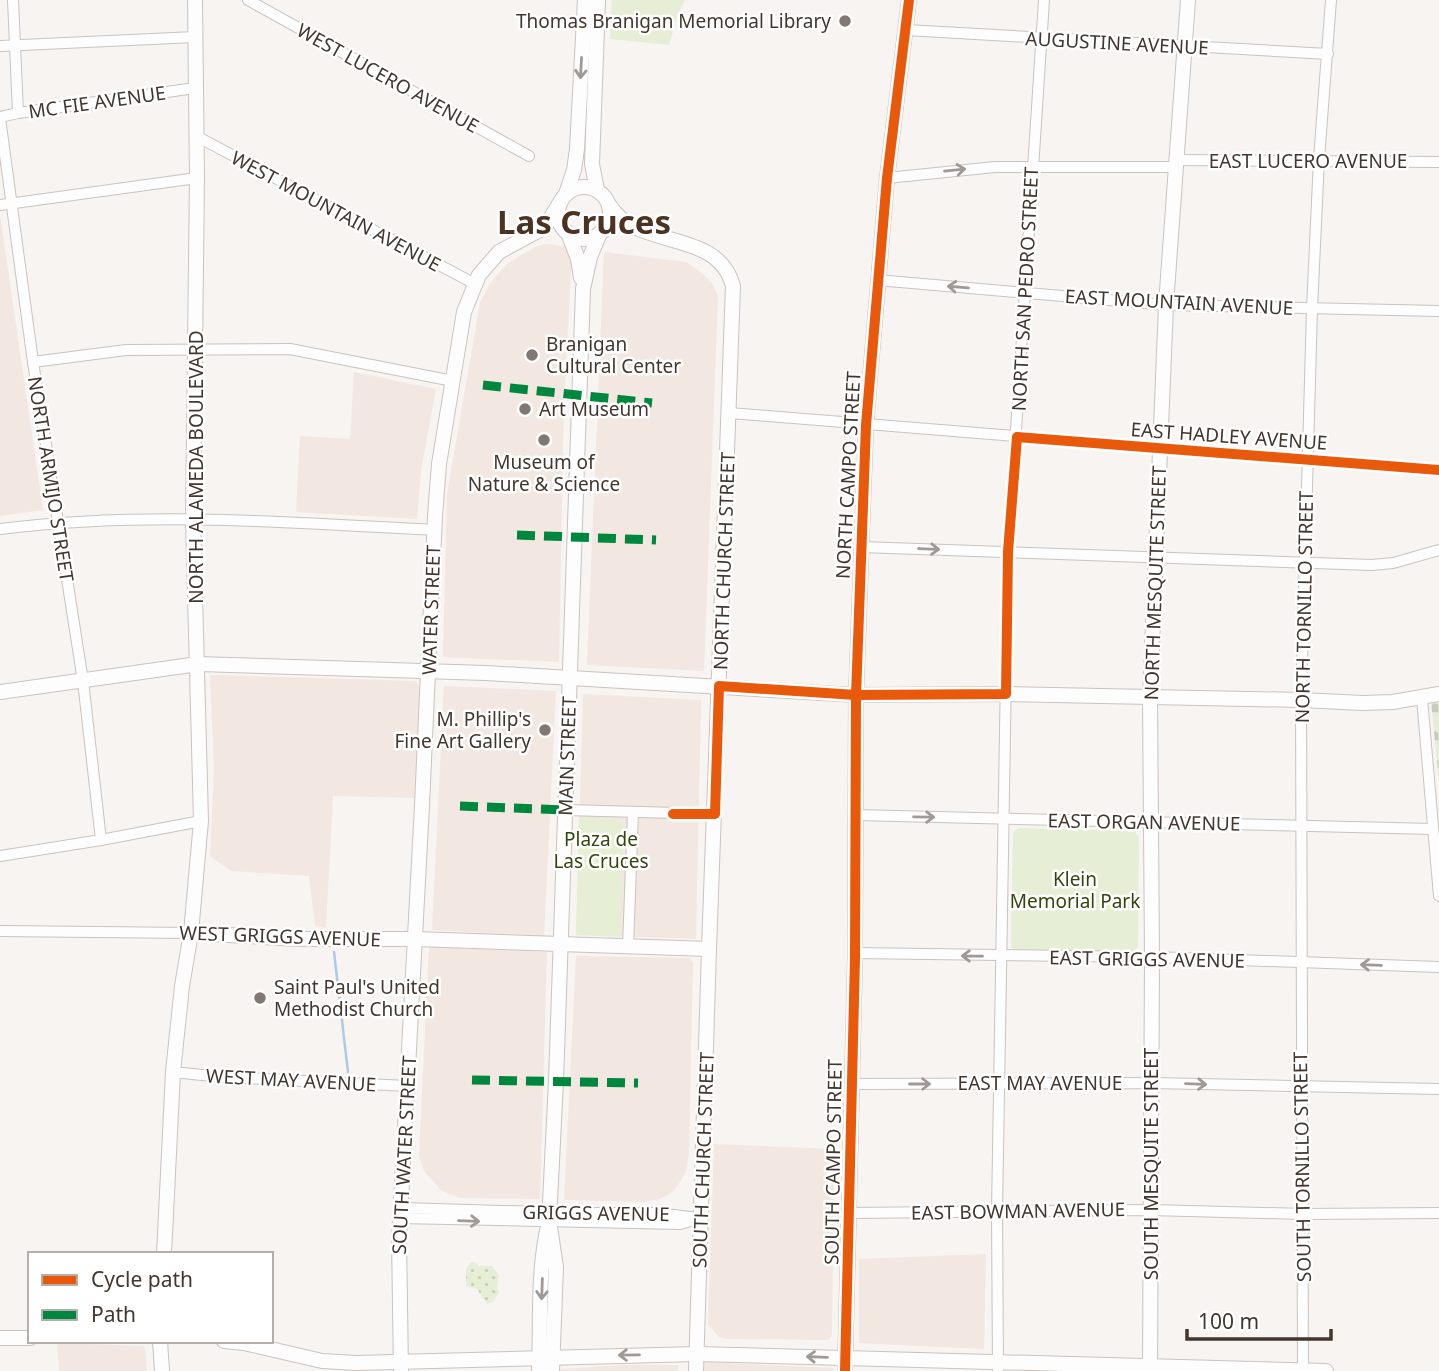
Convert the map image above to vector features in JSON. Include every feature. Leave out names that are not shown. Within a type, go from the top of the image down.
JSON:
[{"type":"street","points":[[13,0],[18,113]]},
{"type":"street","name":"NORTH ALAMEDA BOULEVARD","points":[[164,1252],[173,1072],[182,986],[191,933],[201,821],[193,519],[197,178],[195,0]]},
{"type":"street","name":"WEST LUCERO AVENUE","points":[[248,0],[529,156]]},
{"type":"street","points":[[585,0],[577,149],[574,170],[558,216],[566,231],[579,238],[587,239],[602,232],[636,234],[691,251],[713,266],[732,298]]},
{"type":"street","points":[[597,190],[592,164],[598,0]]},
{"type":"street","name":"NORTH CAMPO STREET","points":[[855,953],[856,695],[866,425],[887,178],[909,0]]},
{"type":"street","name":"NORTH SAN PEDRO STREET","points":[[998,1367],[997,1212],[1008,552],[1044,0]]},
{"type":"street","name":"NORTH MESQUITE STREET","points":[[1152,957],[1150,696],[1166,305],[1188,0]]},
{"type":"street","name":"NORTH TORNILLO STREET","points":[[1301,963],[1301,700],[1312,309],[1318,159],[1331,0]]},
{"type":"street","name":"AUGUSTINE AVENUE","points":[[906,30],[1328,54]]},
{"type":"street","points":[[0,46],[195,37]]},
{"type":"street","name":"MC FIE AVENUE","points":[[0,118],[18,113],[195,88]]},
{"type":"street","name":"NORTH ARMIJO STREET","points":[[0,118],[5,204],[33,362],[83,681],[101,840]]},
{"type":"street","name":"WEST MOUNTAIN AVENUE","points":[[196,136],[477,285]]},
{"type":"street","name":"EAST LUCERO AVENUE","points":[[887,178],[960,169],[1032,166],[1318,159],[1439,162]]},
{"type":"street","points":[[5,204],[197,178]]},
{"type":"street","points":[[564,197],[581,187],[597,190],[603,195],[610,206],[609,218],[602,232]]},
{"type":"street","name":"WATER STREET","points":[[415,939],[439,464],[464,312],[479,275],[491,260],[509,246],[545,227],[564,197]]},
{"type":"street","name":"NORTH CHURCH STREET","points":[[610,206],[625,224],[678,240],[708,253],[731,277],[733,286],[709,949]]},
{"type":"street","name":"WATER STREET","points":[[477,285],[494,265],[515,249],[548,233],[566,231]]},
{"type":"street","name":"MAIN STREET","points":[[566,231],[578,258],[583,289]]},
{"type":"street","name":"MAIN STREET","points":[[546,1363],[542,1267],[549,1217],[583,289],[590,257],[602,232]]},
{"type":"street","name":"EAST MOUNTAIN AVENUE","points":[[877,280],[1166,305],[1439,311]]},
{"type":"street","points":[[33,362],[126,350],[290,349],[453,381]]},
{"type":"street","name":"EAST HADLEY AVENUE","points":[[730,413],[1439,470]]},
{"type":"street","points":[[0,529],[58,522],[193,519],[434,530]]},
{"type":"street","points":[[861,547],[1383,564],[1439,551]]},
{"type":"street","points":[[0,692],[198,664],[570,677],[856,695],[1150,696],[1363,703],[1439,694]]},
{"type":"street","points":[[1422,698],[1439,895]]},
{"type":"street","points":[[565,810],[715,814]]},
{"type":"street","points":[[628,947],[633,813]]},
{"type":"street","name":"EAST ORGAN AVENUE","points":[[856,815],[1433,829]]},
{"type":"street","points":[[0,856],[201,821]]},
{"type":"street","name":"WEST GRIGGS AVENUE","points":[[0,931],[191,933],[299,939],[415,939],[560,944]]},
{"type":"street","name":"SOUTH WATER STREET","points":[[401,1366],[398,1298],[415,939]]},
{"type":"street","points":[[560,944],[709,949]]},
{"type":"street","name":"SOUTH CHURCH STREET","points":[[696,1371],[709,949]]},
{"type":"street","name":"EAST GRIGGS AVENUE","points":[[855,953],[1152,957],[1439,967]]},
{"type":"street","name":"SOUTH CAMPO STREET","points":[[845,1364],[855,953]]},
{"type":"street","name":"SOUTH MESQUITE STREET","points":[[1150,1368],[1152,957]]},
{"type":"street","name":"SOUTH TORNILLO STREET","points":[[1301,963],[1303,1371]]},
{"type":"street","name":"WEST MAY AVENUE","points":[[173,1072],[408,1086]]},
{"type":"street","name":"EAST MAY AVENUE","points":[[852,1084],[1151,1083],[1439,1089]]},
{"type":"street","name":"EAST BOWMAN AVENUE","points":[[849,1213],[1151,1210],[1304,1214],[1439,1213]]},
{"type":"street","name":"GRIGGS AVENUE","points":[[401,1213],[680,1224],[701,1218]]},
{"type":"street","points":[[0,1338],[28,1338]]},
{"type":"street","points":[[160,1343],[162,1371]]},
{"type":"street","points":[[244,1343],[322,1361],[401,1366],[546,1363],[697,1354],[845,1364],[1326,1371]]},
{"type":"shaded area","points":[[0,215],[43,510],[0,516]]},
{"type":"shaded area","points":[[539,245],[565,247],[572,253],[564,401],[559,662],[443,657],[447,494],[480,303],[490,283],[508,263]]},
{"type":"shaded area","points":[[604,252],[686,262],[712,283],[718,296],[704,671],[587,665]]},
{"type":"shaded area","points":[[354,372],[436,389],[421,471],[417,519],[296,512],[300,436],[350,439]]},
{"type":"shaded area","points":[[210,675],[415,681],[419,686],[417,798],[333,796],[326,928],[315,926],[309,876],[231,871],[210,856],[214,767]]},
{"type":"shaded area","points":[[444,686],[556,691],[544,936],[432,930]]},
{"type":"shaded area","points":[[583,694],[701,700],[696,939],[576,935]]},
{"type":"shaded area","points":[[429,947],[547,952],[540,1199],[460,1198],[442,1191],[424,1171],[419,1156]]},
{"type":"shaded area","points":[[576,956],[689,958],[693,962],[689,1153],[686,1171],[680,1182],[671,1193],[660,1199],[643,1202],[564,1200]]},
{"type":"shaded area","points":[[714,1144],[834,1149],[832,1334],[829,1340],[726,1339],[719,1337],[710,1327]]},
{"type":"shaded area","points":[[986,1254],[984,1349],[859,1343],[859,1259]]},
{"type":"shaded area","points":[[57,1343],[143,1346],[147,1371],[59,1371]]},
{"type":"shaded area","points":[[702,1362],[834,1368],[833,1371],[702,1371]]},
{"type":"shaded area","points":[[678,1365],[678,1371],[560,1371],[560,1369]]},
{"type":"green space","points":[[612,0],[685,0],[669,45],[610,39]]},
{"type":"green space","points":[[1439,702],[1439,781],[1431,703]]},
{"type":"green space","name":"Plaza de Las Cruces","points":[[579,817],[615,819],[624,823],[620,937],[576,935]]},
{"type":"green space","name":"Klein Memorial Park","points":[[1019,828],[1134,831],[1139,837],[1138,947],[1133,952],[1014,950],[1011,947],[1013,832]]},
{"type":"green space","points":[[471,1262],[479,1266],[492,1266],[499,1275],[499,1293],[493,1302],[487,1304],[477,1289],[466,1286],[466,1270]]},
{"type":"waterway","points":[[334,952],[348,1072]]},
{"type":"marked path","points":[[483,385],[652,403]]},
{"type":"marked path","points":[[517,535],[656,540]]},
{"type":"marked path","points":[[460,806],[565,810]]},
{"type":"marked path","points":[[472,1080],[638,1083]]},
{"type":"cycle path","points":[[845,1371],[855,958],[856,695],[866,425],[887,178],[909,0]]},
{"type":"cycle path","points":[[673,814],[715,814],[719,686],[856,695],[1006,694],[1008,552],[1017,437],[1439,470]]},
{"type":"place","name":"Thomas Branigan Memorial Library","points":[[845,21]]},
{"type":"place","name":"Branigan Cultural Center","points":[[532,355]]},
{"type":"place","name":"Art Museum","points":[[525,409]]},
{"type":"place","name":"Museum of Nature & Science","points":[[544,440]]},
{"type":"place","name":"M. Phillip's Fine Art Gallery","points":[[545,730]]},
{"type":"place","name":"Saint Paul's United Methodist Church","points":[[260,998]]},
{"type":"district","name":"Las Cruces","points":[[584,221]]}]
